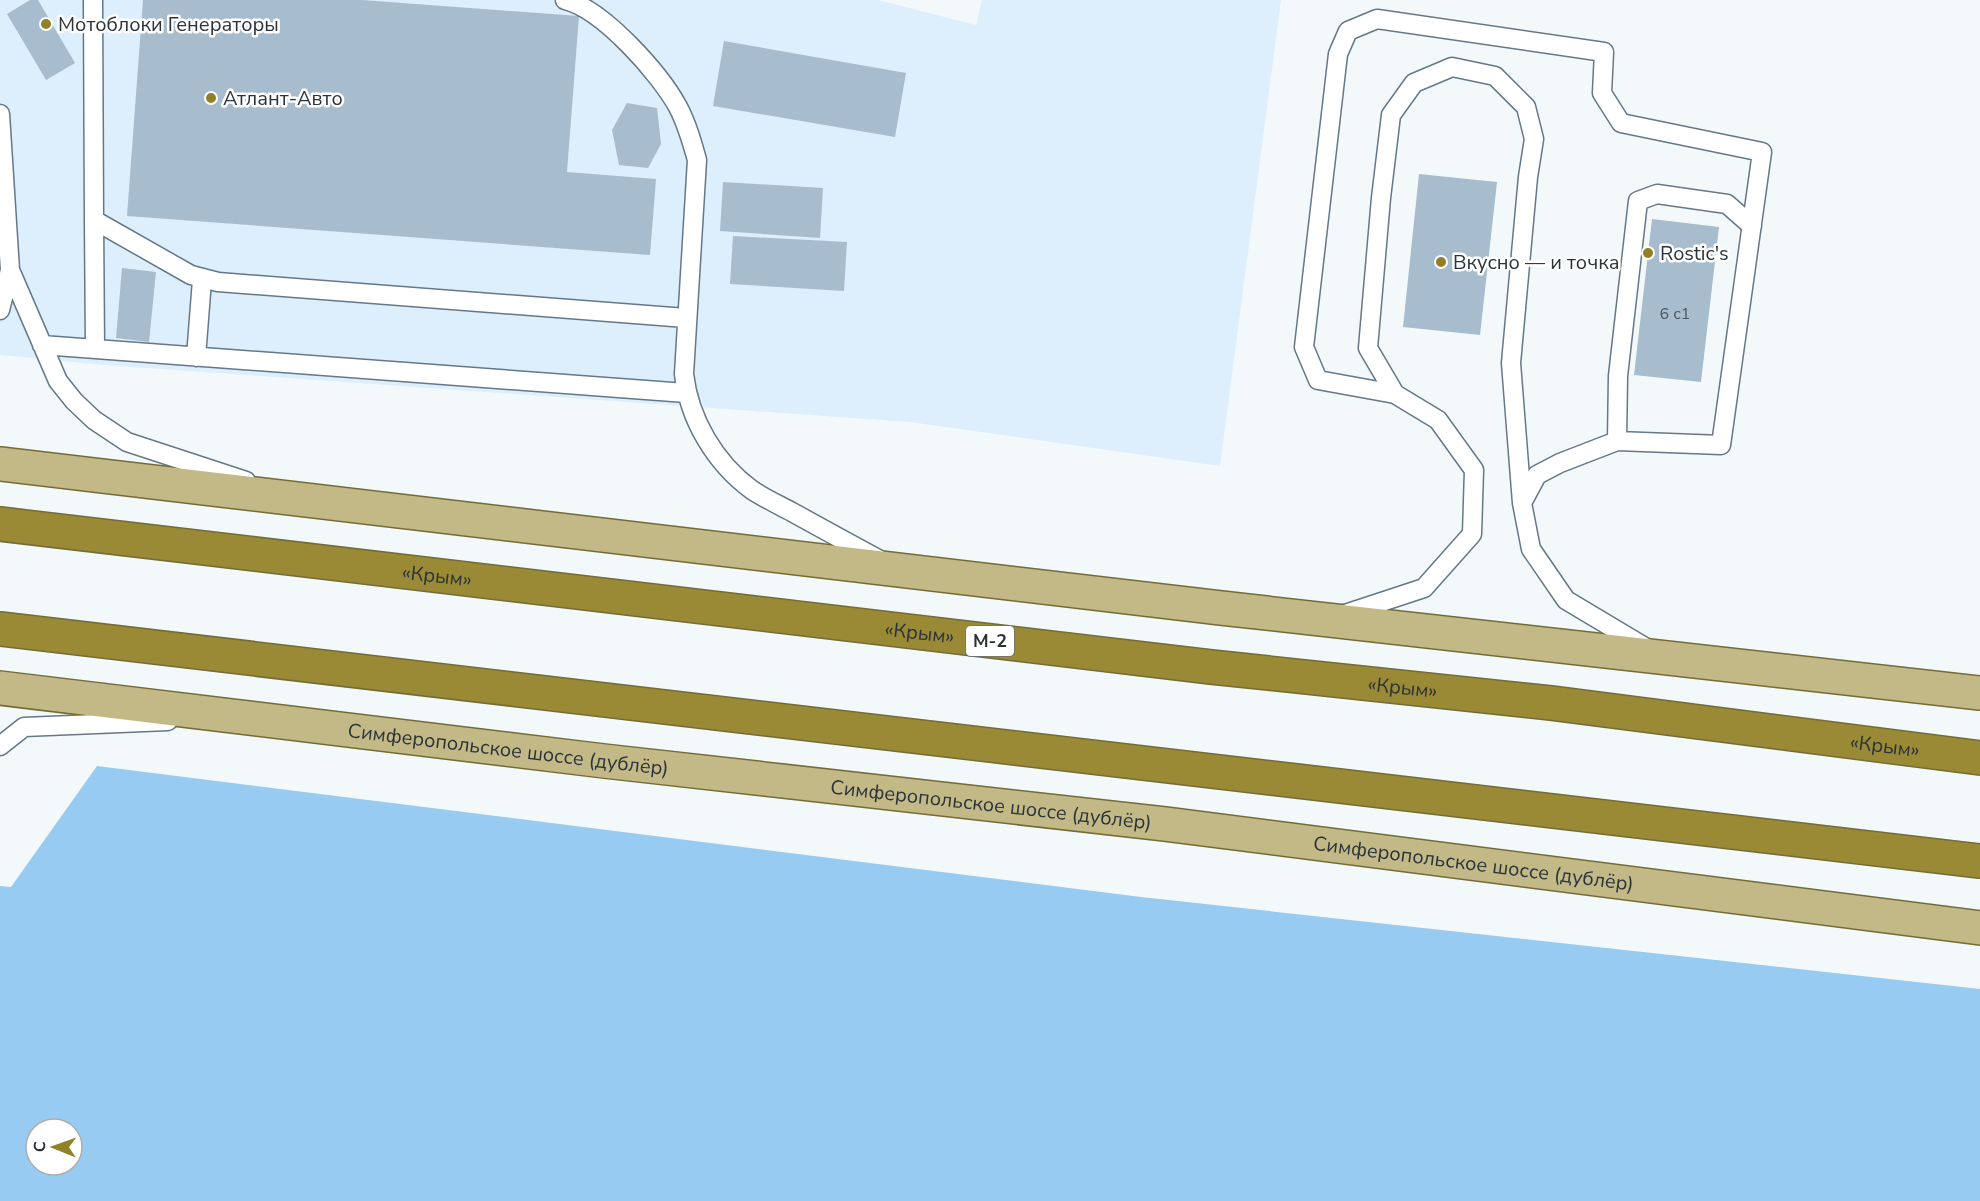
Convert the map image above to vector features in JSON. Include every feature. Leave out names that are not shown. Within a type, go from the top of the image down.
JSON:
[{"type":"highway","name":"«Крым»","points":[[0,524],[1211,667],[1551,703],[1980,758]]},
{"type":"highway","points":[[0,629],[1980,861]]},
{"type":"main road","points":[[0,464],[1326,620],[1980,693]]},
{"type":"main road","name":"Симферопольское шоссе (дублёр)","points":[[0,688],[604,761],[1165,824],[1980,928]]},
{"type":"lane","points":[[93,0],[94,349]]},
{"type":"lane","points":[[565,0],[591,11],[611,27],[662,81],[679,108],[691,137],[697,160],[684,374],[686,393],[704,436],[716,454],[752,490],[897,570]]},
{"type":"lane","points":[[1326,620],[1424,588],[1472,534],[1474,470],[1438,420],[1395,394],[1318,380],[1304,348],[1338,54],[1348,31],[1377,19],[1604,52],[1602,93],[1621,123],[1762,152],[1721,444],[1617,441],[1560,463],[1537,475],[1522,502]]},
{"type":"lane","points":[[1395,394],[1368,348],[1391,115],[1414,83],[1452,67],[1495,76],[1526,107],[1534,139],[1528,177],[1511,363],[1522,502],[1531,549],[1566,600],[1665,659]]},
{"type":"lane","points":[[0,114],[10,270],[0,310]]},
{"type":"lane","points":[[1617,441],[1618,376],[1638,201],[1657,194],[1726,204],[1752,226]]},
{"type":"lane","points":[[94,220],[202,280],[686,318]]},
{"type":"lane","points":[[10,270],[58,381],[74,401],[94,420],[127,442],[308,501]]},
{"type":"lane","points":[[196,357],[202,280]]},
{"type":"lane","points":[[42,345],[686,393]]},
{"type":"lane","points":[[0,746],[24,727],[253,718]]},
{"type":"shaded area","points":[[0,0],[878,0],[976,25],[982,0],[1281,0],[1220,466],[910,422],[105,365],[0,355]]},
{"type":"shaded area","points":[[97,766],[1141,897],[1980,989],[1980,1201],[0,1201],[0,886],[11,887]]},
{"type":"building","points":[[30,0],[38,0],[75,63],[46,80],[7,14]]},
{"type":"building","points":[[143,0],[362,0],[579,16],[567,172],[656,179],[650,255],[127,216]]},
{"type":"building","points":[[724,41],[906,73],[895,137],[713,106]]},
{"type":"building","points":[[627,103],[657,108],[661,144],[648,168],[619,165],[612,130]]},
{"type":"building","points":[[1419,174],[1497,182],[1480,335],[1403,327]]},
{"type":"building","points":[[723,182],[823,188],[820,238],[720,231]]},
{"type":"building","points":[[1652,219],[1719,227],[1701,382],[1634,375]]},
{"type":"building","points":[[733,236],[847,242],[844,291],[730,284]]},
{"type":"building","points":[[122,268],[156,272],[149,342],[116,338]]},
{"type":"place","name":"Мотоблоки Генераторы","points":[[46,24]]},
{"type":"place","name":"Атлант-Авто","points":[[211,98]]},
{"type":"place","name":"Rostic's","points":[[1648,253]]},
{"type":"place","name":"Вкусно — и точка","points":[[1441,262]]}]
